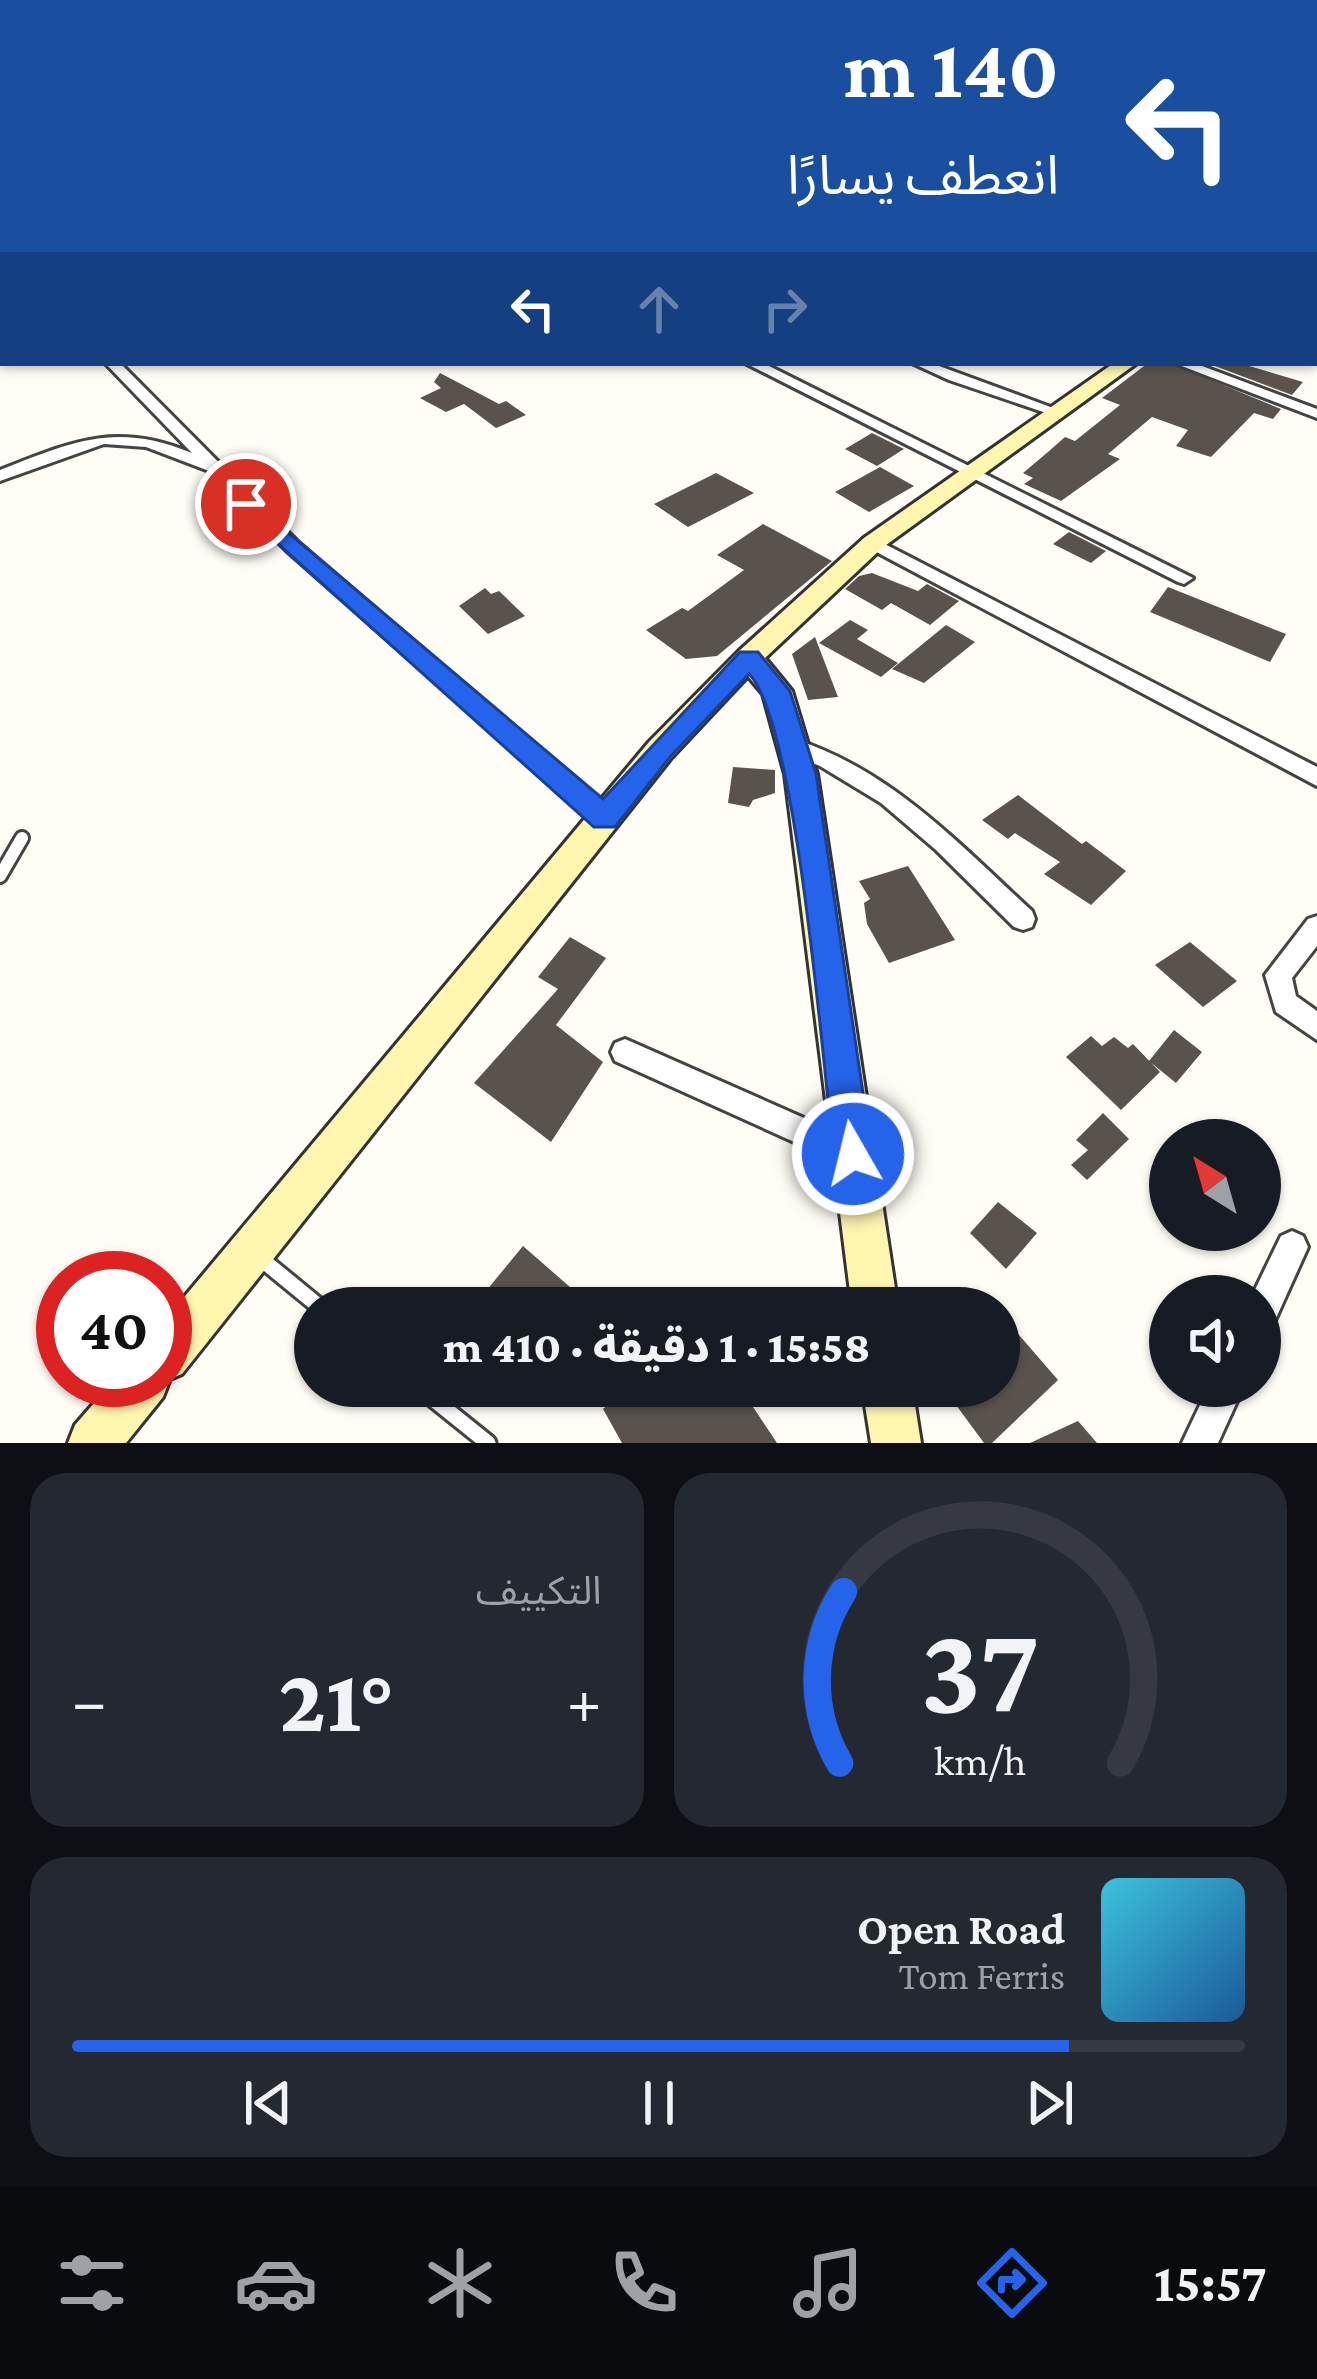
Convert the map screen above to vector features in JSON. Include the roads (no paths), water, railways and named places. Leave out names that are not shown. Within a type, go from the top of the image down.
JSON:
[{"type":"street","points":[[115,366],[293,547],[605,818]]},
{"type":"street","points":[[768,366],[1184,578]]},
{"type":"street","points":[[926,366],[976,389],[1016,396],[1057,412]]},
{"type":"street","points":[[192,1325],[660,750],[749,658],[873,543],[1120,366]]},
{"type":"street","points":[[1189,366],[1317,414]]},
{"type":"street","points":[[0,476],[90,443],[131,436],[219,471]]},
{"type":"street","points":[[873,543],[1317,777]]},
{"type":"street","points":[[749,658],[777,691],[794,747],[872,1287]]},
{"type":"street","points":[[794,747],[842,762],[875,782],[1023,919]]},
{"type":"street","points":[[1317,927],[1278,975],[1286,1003],[1317,1027]]},
{"type":"street","points":[[625,1052],[853,1154]]},
{"type":"street","points":[[1279,1275],[1292,1247]]},
{"type":"street","points":[[93,1443],[123,1407]]},
{"type":"street","points":[[890,1407],[896,1443]]},
{"type":"street","points":[[1200,1443],[1217,1407]]},
{"type":"lane","points":[[0,876],[22,838]]},
{"type":"lane","points":[[253,1252],[296,1287]]},
{"type":"lane","points":[[443,1407],[488,1443]]}]
